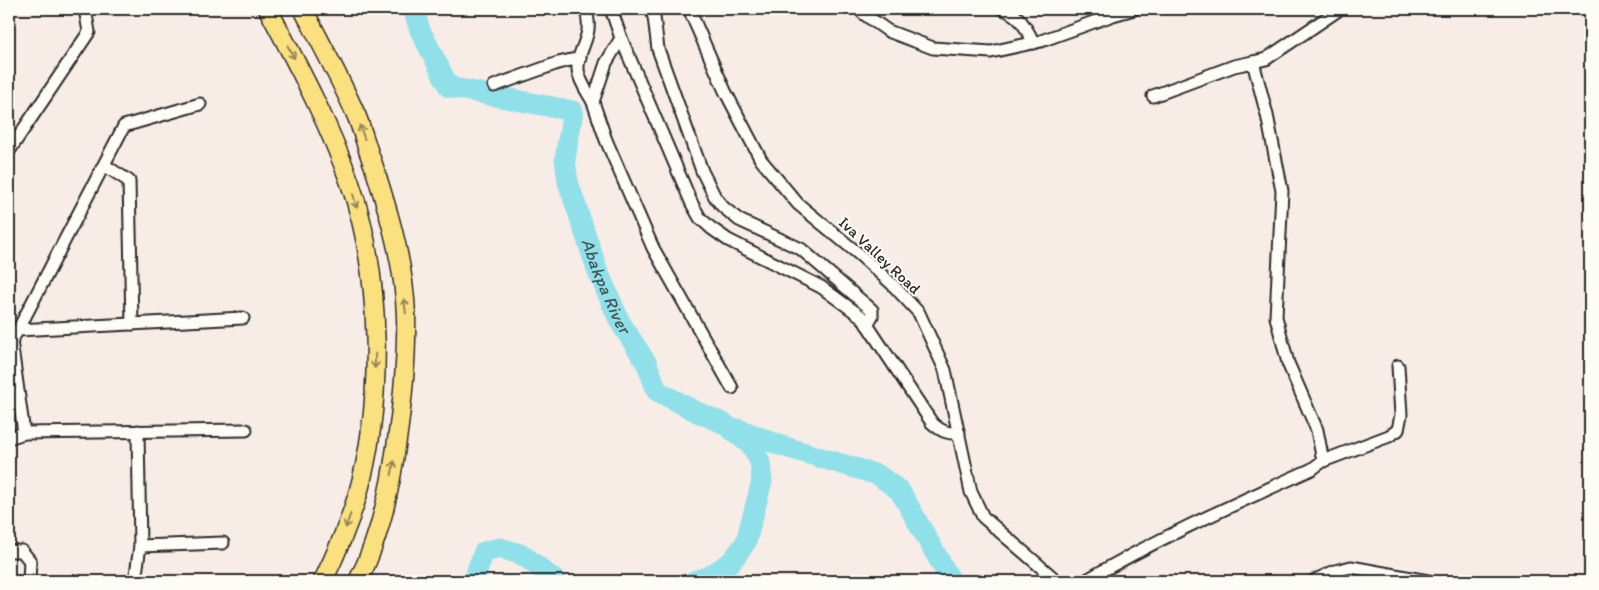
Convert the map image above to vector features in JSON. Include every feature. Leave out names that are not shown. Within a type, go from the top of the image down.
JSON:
[{"type":"highway","points":[[268,9],[315,98],[336,144],[363,233],[372,286],[376,337],[368,444],[357,496],[340,545],[323,581]]},
{"type":"highway","points":[[303,9],[358,119],[391,221],[401,269],[406,315],[402,404],[393,468],[380,522],[358,581]]},
{"type":"street","points":[[9,151],[88,32],[86,9]]},
{"type":"street","points":[[585,9],[589,28],[578,70],[653,248],[732,388]]},
{"type":"street","points":[[610,9],[692,204],[700,218],[728,240],[821,287],[862,317],[932,423],[940,431],[949,434],[959,433]]},
{"type":"street","points":[[651,9],[654,17],[658,48],[702,171],[715,197],[723,207],[739,220],[800,249],[812,257],[872,310],[872,316],[868,325]]},
{"type":"street","name":"Iva Valley Road","points":[[689,9],[725,91],[761,160],[798,204],[892,284],[918,313],[945,370],[971,492],[983,517],[1057,581]]},
{"type":"street","points":[[859,9],[888,31],[933,48],[991,52],[1034,43],[1134,9]]},
{"type":"street","points":[[1003,9],[1014,13],[1023,23],[1034,43]]},
{"type":"street","points":[[1153,96],[1234,66],[1266,59],[1340,9]]},
{"type":"street","points":[[593,102],[606,63],[621,38]]},
{"type":"street","points":[[494,86],[558,63],[580,58]]},
{"type":"street","points":[[1253,62],[1267,115],[1282,191],[1276,317],[1288,363],[1317,430],[1323,461]]},
{"type":"street","points":[[24,433],[10,341],[18,330],[124,126],[200,104]]},
{"type":"street","points":[[104,165],[129,182],[132,324]]},
{"type":"street","points":[[18,330],[243,318]]},
{"type":"street","points":[[1085,581],[1122,559],[1180,529],[1312,468],[1323,461],[1388,436],[1398,430],[1401,415],[1398,366]]},
{"type":"street","points":[[9,438],[24,433],[246,430]]},
{"type":"street","points":[[135,581],[140,546],[138,431]]},
{"type":"street","points":[[140,546],[223,543]]},
{"type":"street","points":[[9,551],[22,551],[30,561],[29,581]]},
{"type":"street","points":[[1313,581],[1335,571],[1351,568],[1428,581]]},
{"type":"waterway","name":"Abakpa River","points":[[413,9],[420,30],[449,87],[573,111],[565,159],[568,182],[597,269],[620,322],[647,364],[657,391],[725,424],[752,446],[760,462],[762,481],[746,542],[732,561],[710,576],[694,581]]},
{"type":"waterway","points":[[739,429],[779,445],[878,475],[900,491],[951,581]]},
{"type":"waterway","name":"Abakpa River","points":[[474,581],[484,552],[500,548],[523,555],[556,581]]}]
